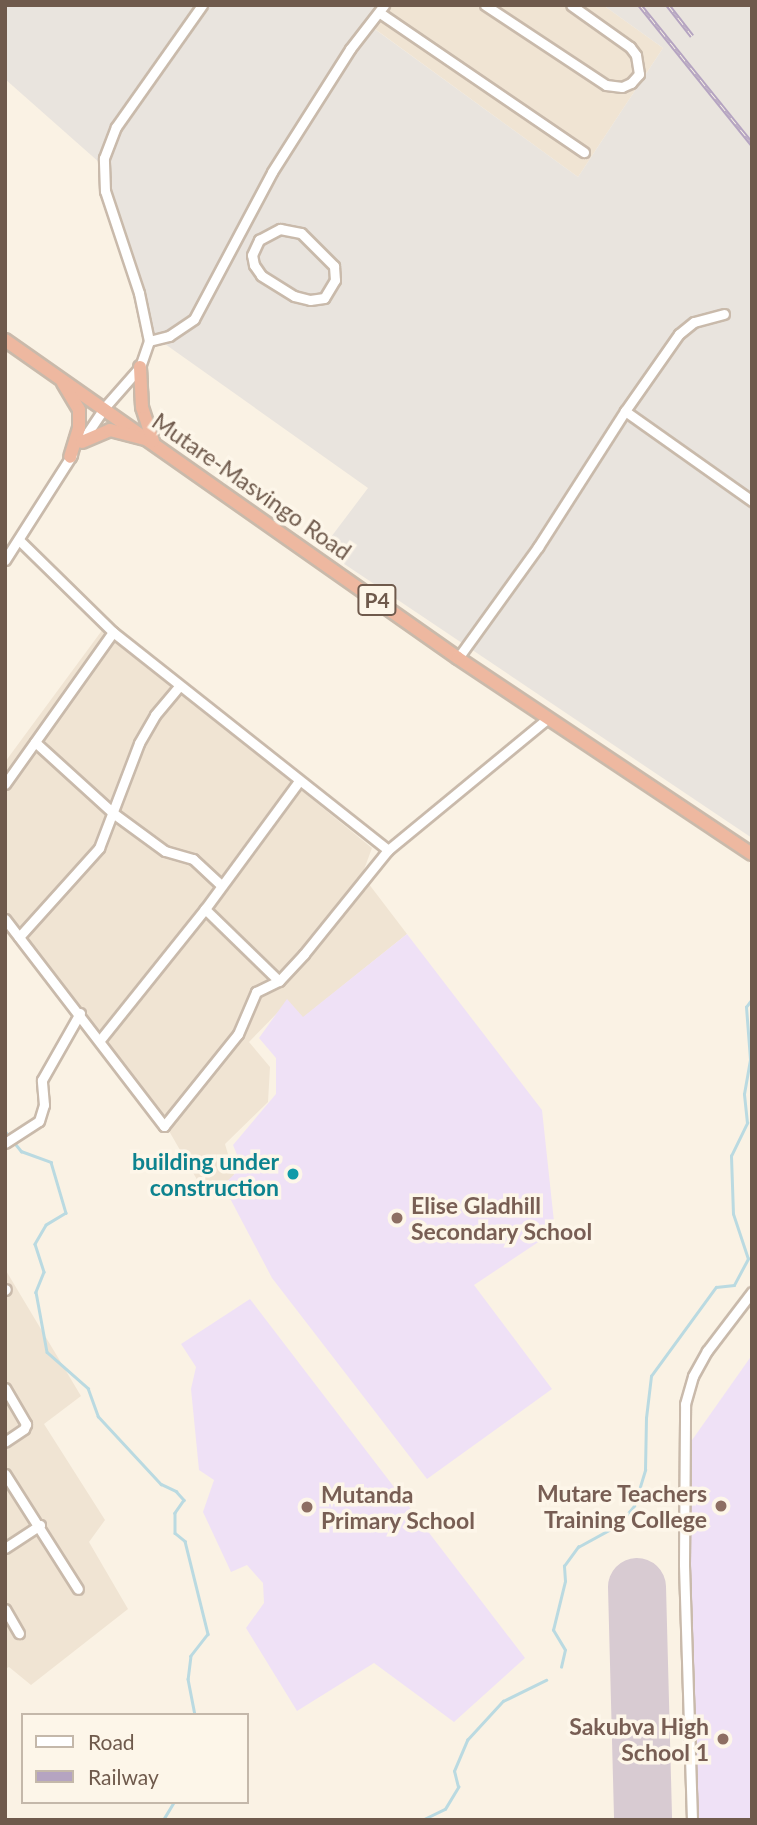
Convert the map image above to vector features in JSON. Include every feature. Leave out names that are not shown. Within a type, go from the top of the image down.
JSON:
[{"type":"highway","name":"Mutare-Masvingo Road","points":[[5,340],[153,441],[458,657],[752,854]]},
{"type":"highway","points":[[140,367],[142,407],[153,441]]},
{"type":"highway","points":[[59,377],[79,410],[79,428],[70,457]]},
{"type":"highway","points":[[82,442],[110,430],[153,441]]},
{"type":"street","points":[[5,560],[104,408],[140,367],[149,341],[139,293],[105,191],[104,159],[117,127],[202,5]]},
{"type":"street","points":[[485,5],[606,85],[622,87],[631,83],[639,74],[639,64],[630,47],[571,5]]},
{"type":"street","points":[[149,341],[169,337],[194,319],[272,172],[362,32],[382,9],[584,152]]},
{"type":"street","points":[[280,229],[301,233],[334,265],[337,275],[333,285],[324,298],[310,300],[294,296],[261,275],[254,265],[252,254],[259,240],[280,229]]},
{"type":"street","points":[[458,657],[538,547],[625,411],[679,334],[694,322],[724,314]]},
{"type":"street","points":[[625,411],[752,501]]},
{"type":"street","points":[[19,540],[113,632],[388,850]]},
{"type":"street","points":[[5,784],[113,632]]},
{"type":"street","points":[[19,937],[99,848],[139,743],[155,715],[179,685]]},
{"type":"street","points":[[5,919],[80,1013],[164,1126],[238,1034],[256,992],[279,981],[388,850],[548,718]]},
{"type":"street","points":[[35,743],[113,813],[165,851],[193,859],[221,885]]},
{"type":"street","points":[[100,1040],[205,909],[299,780]]},
{"type":"street","points":[[205,909],[279,981]]},
{"type":"street","points":[[8,1142],[39,1121],[44,1105],[42,1080],[80,1013]]},
{"type":"street","points":[[692,1820],[684,1564],[685,1404],[693,1376],[707,1351],[752,1292]]},
{"type":"street","points":[[5,1388],[26,1424],[24,1429],[5,1442]]},
{"type":"street","points":[[5,1474],[40,1525],[78,1589]]},
{"type":"street","points":[[5,1548],[40,1525]]},
{"type":"street","points":[[5,1609],[19,1633]]},
{"type":"shaded area","points":[[5,5],[375,5],[365,22],[578,177],[663,48],[603,5],[752,5],[752,838],[322,549],[368,488],[141,327],[108,203],[109,171],[5,79]]},
{"type":"shaded area","points":[[375,5],[603,5],[663,48],[578,177],[364,21]]},
{"type":"shaded area","points":[[103,629],[372,848],[362,875],[407,934],[295,1024],[282,1008],[249,1042],[270,1067],[268,1102],[225,1144],[235,1178],[207,1197],[161,1117],[5,913],[5,762]]},
{"type":"shaded area","name":"Elise Gladhill Secondary School","points":[[407,934],[542,1110],[555,1231],[474,1285],[552,1389],[427,1479],[272,1278],[223,1185],[242,1167],[233,1145],[276,1094],[276,1058],[259,1038],[287,999],[303,1017]]},
{"type":"shaded area","points":[[5,1269],[81,1396],[44,1424],[105,1520],[89,1542],[128,1609],[31,1685],[9,1667],[5,1669]]},
{"type":"shaded area","name":"Mutanda Primary School","points":[[250,1299],[525,1658],[454,1722],[374,1663],[297,1711],[246,1628],[264,1603],[263,1583],[247,1565],[231,1572],[203,1512],[214,1480],[199,1470],[191,1389],[196,1367],[181,1344]]},
{"type":"shaded area","points":[[752,1355],[752,1820],[698,1820],[689,1570],[690,1443]]},
{"type":"waterway","points":[[561,1667],[565,1650],[553,1630],[565,1581],[564,1566],[578,1547],[618,1525],[634,1506],[633,1497],[639,1490],[645,1470],[646,1418],[651,1376],[716,1287],[734,1285],[748,1259],[733,1214],[731,1156],[747,1123],[744,1094],[750,1059],[746,1007],[752,999]]},
{"type":"waterway","points":[[5,1131],[21,1151],[51,1162],[66,1213],[46,1225],[35,1244],[44,1272],[36,1292],[47,1352],[88,1388],[98,1416],[161,1484],[176,1491],[184,1500],[175,1513],[175,1533],[185,1541],[208,1634],[191,1656],[188,1679],[195,1713]]},
{"type":"waterway","points":[[422,1820],[445,1809],[458,1787],[454,1771],[467,1740],[503,1701],[546,1680]]},
{"type":"waterway","points":[[163,1820],[173,1804]]},
{"type":"runway","points":[[637,1587],[643,1820]]},
{"type":"railway","points":[[640,5],[752,144]]},
{"type":"railway","points":[[668,5],[692,36]]},
{"type":"place","name":"building under construction","points":[[293,1174]]},
{"type":"place","name":"Elise Gladhill Secondary School","points":[[397,1218]]},
{"type":"place","name":"Mutare Teachers Training College","points":[[721,1506]]},
{"type":"place","name":"Mutanda Primary School","points":[[307,1507]]},
{"type":"place","name":"Sakubva High School 1","points":[[723,1739]]}]
